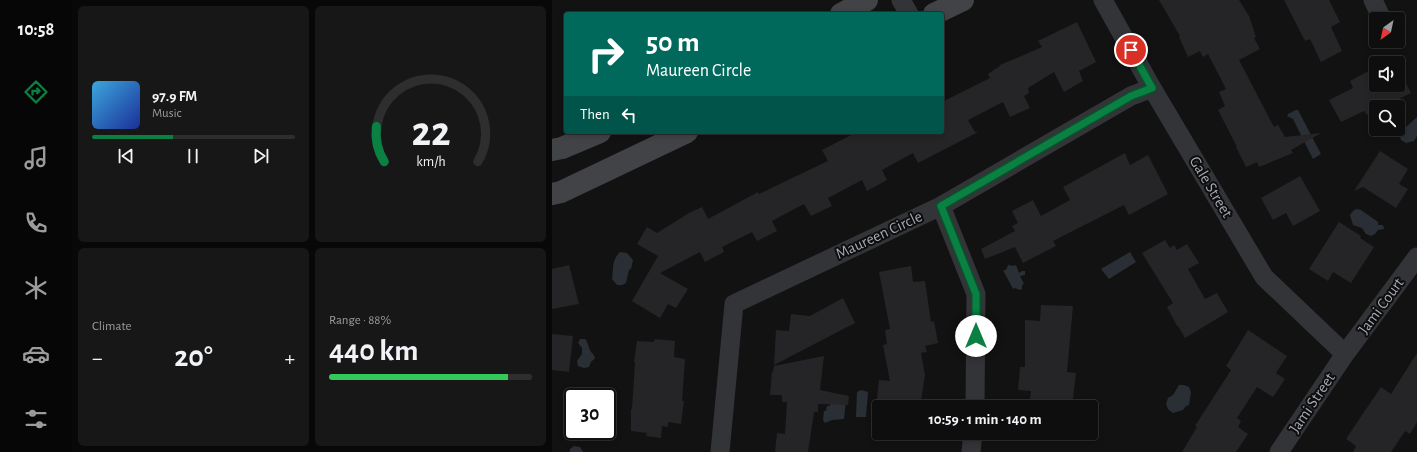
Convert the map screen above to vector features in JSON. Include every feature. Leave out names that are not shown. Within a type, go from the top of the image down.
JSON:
[{"type":"main road","points":[[845,12],[867,0]]},
{"type":"main road","points":[[938,12],[963,0]]},
{"type":"main road","points":[[552,150],[595,134]]},
{"type":"main road","points":[[552,194],[561,192],[682,134]]},
{"type":"street","points":[[901,0],[908,12]]},
{"type":"street","name":"Gale Street","points":[[1103,0],[1152,88],[1264,278],[1346,354]]},
{"type":"street","name":"Maureen Circle","points":[[720,452],[734,304],[941,206],[1131,96],[1152,88]]},
{"type":"street","points":[[941,206],[976,294],[975,400]]},
{"type":"street","name":"Jami Court","points":[[1346,354],[1417,257]]},
{"type":"street","name":"Jami Street","points":[[1279,452],[1346,354]]},
{"type":"street","points":[[971,452],[972,440]]},
{"type":"shaded area","points":[[1298,110],[1321,154],[1313,159],[1293,119],[1287,116]]},
{"type":"shaded area","points":[[1417,117],[1417,136],[1414,141],[1406,143],[1401,140],[1400,136],[1405,136],[1405,128]]},
{"type":"shaded area","points":[[1357,209],[1361,210],[1378,222],[1378,225],[1383,225],[1384,229],[1378,230],[1371,236],[1366,234],[1362,228],[1353,225],[1350,215]]},
{"type":"shaded area","points":[[620,252],[627,253],[633,260],[626,283],[617,285],[612,279],[615,258]]},
{"type":"shaded area","points":[[1130,252],[1136,262],[1109,279],[1101,269]]},
{"type":"shaded area","points":[[1008,265],[1016,265],[1019,273],[1025,271],[1025,275],[1020,276],[1024,284],[1022,285],[1022,289],[1013,289],[1003,270],[1006,270]]},
{"type":"shaded area","points":[[580,339],[586,340],[595,357],[589,367],[584,368],[578,366],[577,361],[582,354],[582,348],[578,343]]},
{"type":"shaded area","points":[[1179,385],[1189,387],[1191,392],[1189,405],[1183,410],[1173,413],[1168,409],[1166,404],[1168,398],[1173,395]]},
{"type":"shaded area","points":[[861,390],[868,392],[866,417],[856,417],[857,392]]},
{"type":"shaded area","points":[[846,400],[844,419],[832,420],[825,423],[823,420],[824,411],[826,411],[827,406],[830,406],[830,401]]},
{"type":"shaded area","points":[[574,446],[580,447],[583,452],[570,452],[570,449]]},
{"type":"building","points":[[1159,0],[1239,0],[1249,16],[1256,37],[1254,38],[1260,49],[1239,60],[1274,127],[1278,125],[1285,137],[1321,133],[1291,150],[1293,153],[1259,167],[1257,162],[1246,167],[1218,110],[1225,106],[1219,92],[1226,89],[1208,54],[1203,57],[1200,51],[1188,57],[1179,37],[1180,36]]},
{"type":"building","points":[[1284,0],[1329,0],[1340,22],[1331,27],[1342,51],[1321,62],[1310,39],[1305,41]]},
{"type":"building","points":[[1077,22],[1096,62],[1079,71],[1083,81],[1064,92],[1054,72],[1028,88],[1029,93],[1024,96],[1030,108],[1010,117],[1003,102],[968,120],[975,132],[978,132],[918,163],[913,153],[882,170],[887,180],[867,191],[862,180],[828,198],[832,206],[811,216],[804,204],[772,221],[777,231],[757,241],[752,232],[722,247],[724,252],[705,262],[700,252],[660,273],[688,289],[676,308],[668,304],[660,318],[632,301],[658,256],[637,244],[647,227],[657,233],[689,213],[702,207],[708,219],[758,192],[759,194],[828,161],[822,150],[853,134],[944,134],[944,101],[990,78],[988,74],[1000,65],[1042,47],[1038,41]]},
{"type":"building","points":[[1369,71],[1369,92],[1405,92],[1405,81],[1411,93],[1397,100],[1369,100],[1369,114],[1367,115],[1364,111],[1341,122],[1329,100],[1353,88],[1350,81]]},
{"type":"building","points":[[1380,151],[1408,169],[1399,184],[1408,189],[1396,208],[1363,187],[1354,191]]},
{"type":"building","points":[[1125,153],[1130,165],[1148,155],[1168,194],[1129,215],[1124,205],[1053,241],[1056,246],[1023,263],[1015,247],[985,259],[981,249],[1015,231],[1012,226],[1018,223],[1012,211],[1033,200],[1041,216],[1070,200],[1063,187]]},
{"type":"building","points":[[1300,176],[1320,211],[1293,226],[1286,213],[1273,220],[1261,198]]},
{"type":"building","points":[[1339,222],[1361,236],[1360,238],[1374,247],[1351,283],[1333,272],[1328,281],[1309,269]]},
{"type":"building","points":[[1165,240],[1170,248],[1174,245],[1177,250],[1187,244],[1199,263],[1188,269],[1205,299],[1217,293],[1228,312],[1185,338],[1167,307],[1173,303],[1142,253]]},
{"type":"building","points":[[569,265],[579,304],[552,309],[552,269]]},
{"type":"building","points":[[911,266],[913,282],[925,281],[931,322],[934,321],[938,343],[925,346],[927,352],[921,353],[925,375],[921,400],[877,400],[879,380],[890,381],[883,345],[887,344],[885,330],[890,329],[879,272]]},
{"type":"building","points":[[843,298],[855,323],[774,365],[776,330],[789,331],[791,314],[810,316]]},
{"type":"building","points":[[1041,305],[1073,306],[1067,372],[1076,373],[1073,400],[1030,400],[1031,391],[1018,390],[1020,367],[1025,367],[1025,320],[1040,321]]},
{"type":"building","points":[[1248,330],[1287,356],[1276,373],[1285,379],[1273,397],[1257,387],[1237,418],[1241,421],[1238,427],[1248,434],[1236,452],[1182,452],[1197,427],[1195,426],[1231,370],[1226,366]]},
{"type":"building","points":[[552,334],[573,336],[569,372],[552,370]]},
{"type":"building","points":[[655,339],[675,341],[674,357],[685,359],[682,401],[684,401],[681,424],[668,422],[668,427],[662,426],[661,438],[646,436],[647,433],[631,431],[634,362],[637,341],[654,342]]},
{"type":"building","points":[[1417,353],[1417,422],[1410,434],[1405,431],[1391,452],[1353,452],[1356,446],[1346,439],[1381,387],[1391,394]]},
{"type":"building","points":[[824,356],[820,390],[849,396],[848,405],[818,404],[818,412],[814,412],[808,452],[775,452],[777,433],[785,434],[787,402],[782,402],[782,395],[770,395],[774,366]]},
{"type":"route","points":[[976,336],[976,294],[941,206],[1131,96],[1152,88],[1131,50]]}]
